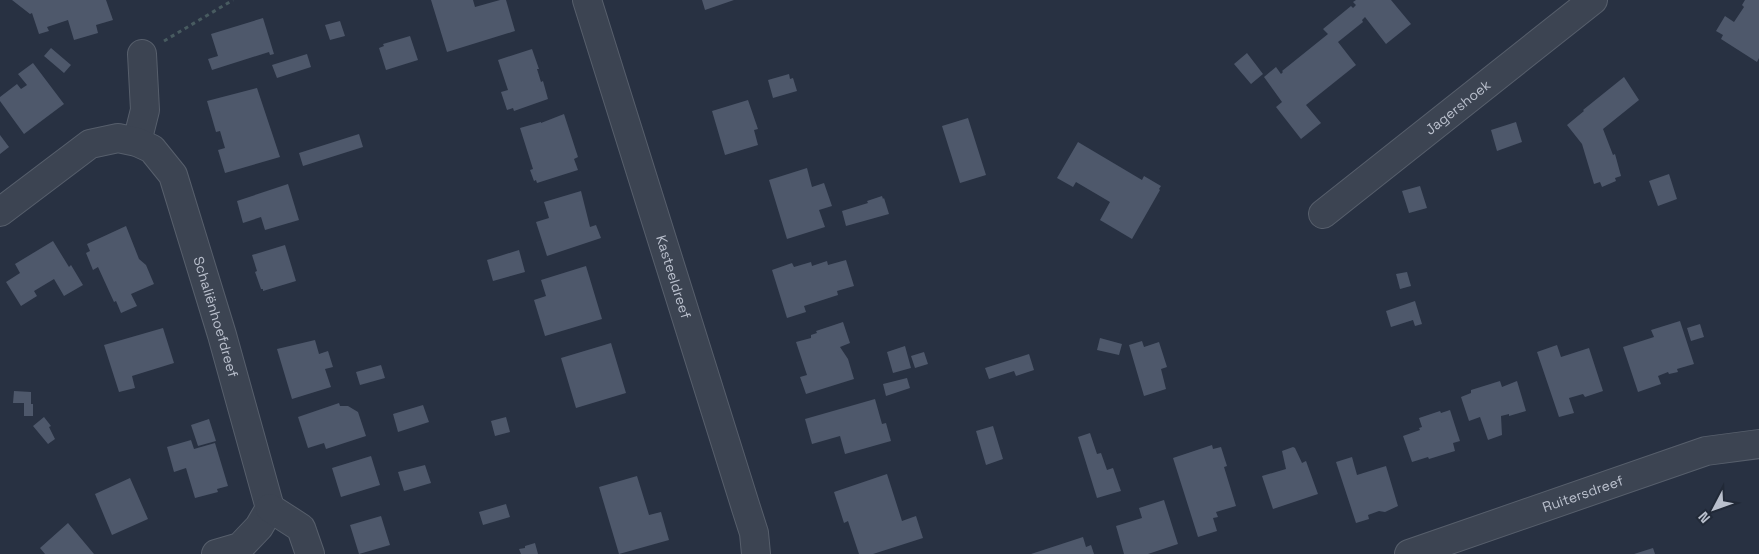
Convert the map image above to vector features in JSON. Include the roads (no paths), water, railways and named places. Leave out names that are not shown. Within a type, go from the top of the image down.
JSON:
[{"type":"street","name":"Kasteeldreef","points":[[587,0],[754,532],[756,554]]},
{"type":"street","name":"Jagershoek","points":[[1323,214],[1592,0]]},
{"type":"street","points":[[137,142],[145,110],[142,54]]},
{"type":"street","name":"Schaliënhoefdreef","points":[[0,212],[90,144],[118,138],[137,142],[152,149],[173,175],[222,334],[270,508]]},
{"type":"street","name":"Ruitersdreef","points":[[1409,554],[1706,452],[1759,444]]},
{"type":"street","points":[[234,552],[259,527],[270,508],[301,528],[310,554]]}]
